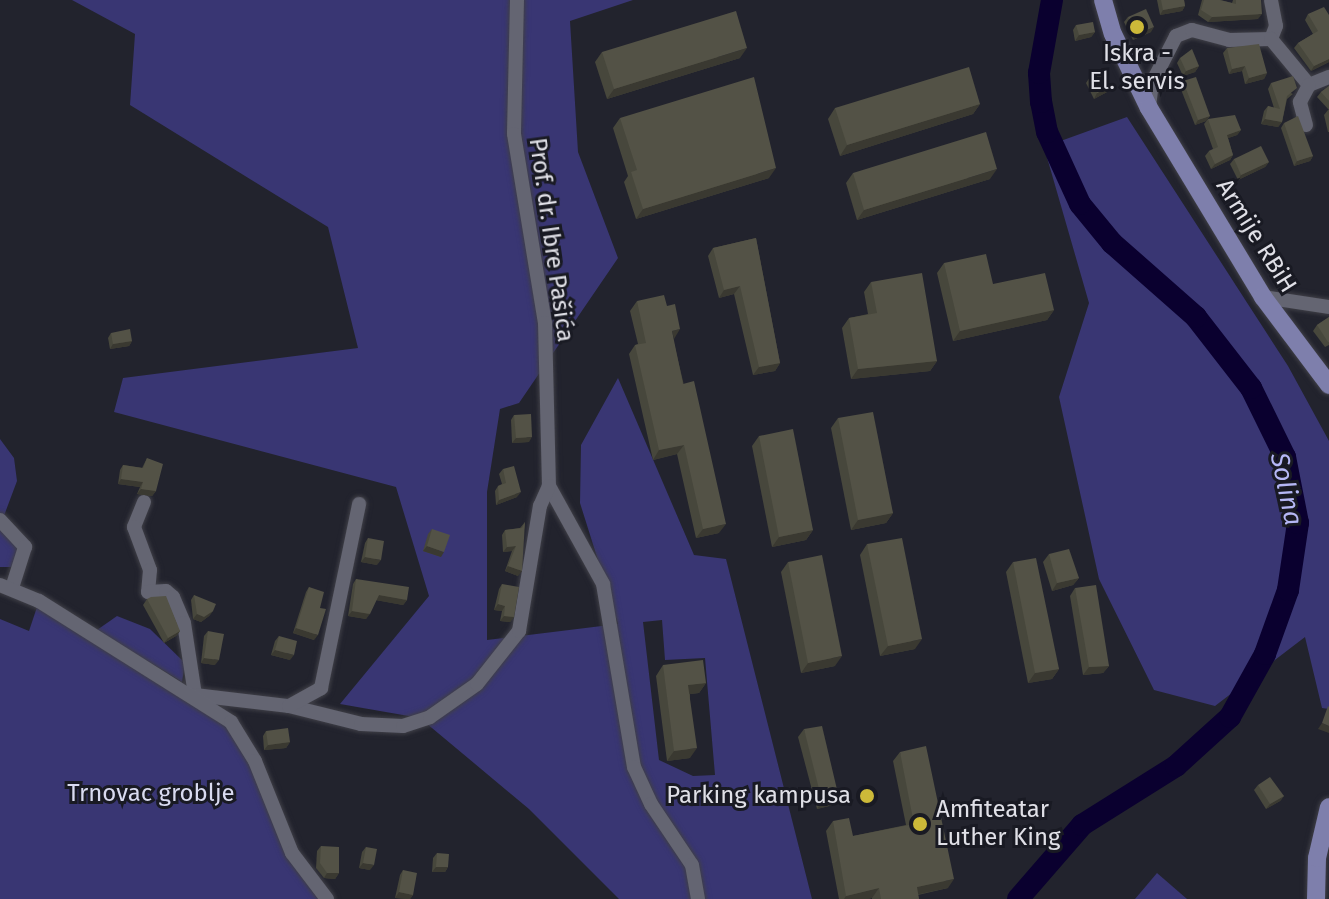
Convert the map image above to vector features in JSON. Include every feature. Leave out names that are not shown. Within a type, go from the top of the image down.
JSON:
[{"type":"main road","name":"Armije RBiH","points":[[1103,0],[1113,34],[1149,108],[1263,297],[1329,385]]},
{"type":"main road","points":[[1316,899],[1317,858],[1329,807]]},
{"type":"street","name":"Prof. dr. Ibre Pašića","points":[[195,695],[289,706],[361,724],[403,726],[430,717],[477,684],[519,631],[540,506],[549,486],[545,323],[514,134],[517,0]]},
{"type":"street","points":[[1271,0],[1276,26],[1271,39]]},
{"type":"street","points":[[1149,108],[1152,83],[1176,36],[1192,30],[1229,40],[1271,39]]},
{"type":"street","points":[[1271,39],[1309,85]]},
{"type":"street","points":[[1306,125],[1300,102],[1309,85],[1329,77]]},
{"type":"street","points":[[1263,297],[1329,307]]},
{"type":"street","name":"Prof. dr. Ibre Pašića","points":[[549,486],[603,584],[634,767],[651,804],[692,865],[698,899]]},
{"type":"street","points":[[144,502],[134,527],[150,570],[148,592],[166,591],[173,597],[184,623],[195,695]]},
{"type":"street","points":[[289,706],[321,688],[359,504]]},
{"type":"street","name":"Prof. dr. Ibre Pašića","points":[[0,520],[25,547],[6,587],[144,670],[195,695],[242,733],[292,853],[327,899]]},
{"type":"green space","points":[[72,0],[633,0],[570,21],[578,152],[618,258],[519,403],[500,409],[487,492],[487,640],[618,624],[580,503],[581,445],[618,378],[694,555],[726,559],[812,899],[619,899],[529,809],[420,718],[340,704],[429,596],[396,487],[114,412],[123,378],[358,348],[328,227],[130,105],[135,34]],"holes":[[[662,620],[665,660],[705,658],[715,775],[693,776],[659,760],[643,622]]]},
{"type":"green space","points":[[1127,117],[1288,366],[1329,441],[1329,709],[1322,708],[1305,637],[1215,706],[1154,690],[1099,579],[1059,397],[1089,303],[1044,147]]},
{"type":"green space","points":[[0,439],[14,458],[17,481],[2,521],[18,534],[20,556],[11,567],[0,567]]},
{"type":"green space","name":"Trnovac groblje","points":[[39,601],[231,722],[292,853],[327,899],[0,899],[0,619],[29,631]]},
{"type":"green space","points":[[117,616],[150,629],[185,663],[182,682],[97,630]]},
{"type":"green space","points":[[1157,873],[1187,899],[1135,899]]},
{"type":"building","points":[[1161,0],[1184,0],[1185,6],[1163,10]]},
{"type":"building","points":[[1204,0],[1236,4],[1236,0],[1261,0],[1262,14],[1212,17],[1201,10]]},
{"type":"building","points":[[1324,7],[1329,15],[1329,59],[1314,66],[1298,43],[1318,31],[1308,14]]},
{"type":"building","name":"Iskra - El. servis","points":[[1146,9],[1154,27],[1136,35],[1128,17]]},
{"type":"building","points":[[736,11],[747,48],[614,89],[602,52]]},
{"type":"building","points":[[1093,22],[1095,32],[1079,35],[1076,25]]},
{"type":"building","points":[[1259,44],[1267,73],[1249,78],[1245,66],[1232,69],[1227,48]]},
{"type":"building","points":[[1192,49],[1199,66],[1186,71],[1180,58]]},
{"type":"building","points":[[969,67],[980,104],[847,145],[835,108]]},
{"type":"building","points":[[1103,71],[1110,87],[1097,93],[1090,77]]},
{"type":"building","points":[[1293,76],[1297,88],[1287,96],[1282,122],[1265,119],[1268,106],[1280,109],[1271,83]]},
{"type":"building","points":[[754,77],[776,168],[643,209],[631,172],[637,170],[620,118]]},
{"type":"building","points":[[1196,77],[1210,116],[1198,120],[1183,81]]},
{"type":"building","points":[[1329,86],[1329,101],[1321,92]]},
{"type":"building","points":[[1235,115],[1241,130],[1227,135],[1233,155],[1215,164],[1209,151],[1218,147],[1208,119]]},
{"type":"building","points":[[1298,116],[1313,156],[1297,161],[1284,123]]},
{"type":"building","points":[[986,132],[997,169],[864,210],[853,173]]},
{"type":"building","points":[[1261,146],[1269,162],[1241,175],[1234,159]]},
{"type":"building","points":[[756,238],[780,363],[759,367],[740,286],[724,290],[713,248]]},
{"type":"building","points":[[986,254],[993,284],[1045,273],[1054,310],[960,331],[944,263]]},
{"type":"building","points":[[922,273],[937,361],[858,369],[849,318],[877,313],[871,282]]},
{"type":"building","points":[[664,295],[667,306],[675,304],[680,329],[672,331],[683,384],[694,381],[726,524],[703,529],[684,445],[659,450],[635,345],[646,343],[637,301]]},
{"type":"building","points":[[1329,317],[1329,342],[1328,342],[1317,325]]},
{"type":"building","points":[[130,329],[132,341],[113,344],[111,333]]},
{"type":"building","points":[[873,412],[893,513],[858,520],[838,418]]},
{"type":"building","points":[[531,414],[532,437],[516,438],[514,415]]},
{"type":"building","points":[[793,429],[813,530],[779,537],[759,436]]},
{"type":"building","points":[[147,458],[163,464],[156,491],[141,489],[143,482],[121,479],[123,465],[143,468]]},
{"type":"building","points":[[514,466],[521,492],[499,500],[498,486],[506,483],[503,469]]},
{"type":"building","points":[[525,522],[522,571],[508,566],[516,546],[507,547],[505,530],[522,528]]},
{"type":"building","points":[[432,529],[450,535],[444,552],[427,546]]},
{"type":"building","points":[[368,538],[384,541],[381,560],[365,557]]},
{"type":"building","points":[[902,538],[922,639],[888,646],[867,544]]},
{"type":"building","points":[[1069,549],[1079,578],[1057,583],[1049,554]]},
{"type":"building","points":[[822,555],[842,656],[808,663],[788,562]]},
{"type":"building","points":[[1036,558],[1059,669],[1035,673],[1013,562]]},
{"type":"building","points":[[356,579],[409,587],[407,600],[379,595],[370,614],[352,611]]},
{"type":"building","points":[[502,584],[519,587],[514,617],[504,616],[505,606],[498,604]]},
{"type":"building","points":[[1096,585],[1109,666],[1089,667],[1075,588]]},
{"type":"building","points":[[309,587],[324,592],[320,608],[326,609],[318,635],[296,628]]},
{"type":"building","points":[[194,595],[216,604],[213,611],[204,617],[197,614]]},
{"type":"building","points":[[166,596],[180,631],[168,638],[147,599]]},
{"type":"building","points":[[208,631],[224,634],[219,660],[204,658]]},
{"type":"building","points":[[279,636],[297,641],[294,655],[275,650]]},
{"type":"building","points":[[703,660],[706,683],[688,685],[697,748],[674,751],[663,665]]},
{"type":"building","points":[[1329,707],[1329,726],[1322,723]]},
{"type":"building","points":[[822,726],[839,798],[822,801],[804,729]]},
{"type":"building","points":[[288,728],[290,742],[268,745],[266,731]]},
{"type":"building","points":[[926,746],[954,879],[917,887],[919,899],[881,899],[879,888],[846,896],[833,821],[849,818],[853,836],[914,824],[900,752]]},
{"type":"building","points":[[1270,777],[1284,796],[1270,804],[1258,785]]},
{"type":"building","points":[[321,846],[339,847],[339,873],[327,873],[320,863]]},
{"type":"building","points":[[366,847],[377,849],[374,865],[363,863]]},
{"type":"building","points":[[437,853],[449,854],[448,867],[436,867]]},
{"type":"building","points":[[403,870],[417,873],[413,895],[399,892]]},
{"type":"waterway","name":"Solina","points":[[1018,899],[1082,825],[1176,766],[1230,717],[1265,654],[1288,590],[1298,523],[1285,457],[1251,388],[1196,317],[1112,243],[1080,204],[1047,132],[1041,102],[1039,73],[1052,0]]},
{"type":"place","name":"Iskra - El. servis","points":[[1137,27]]},
{"type":"place","name":"Parking kampusa","points":[[867,796]]},
{"type":"place","name":"Amfiteatar Luther King","points":[[920,824]]}]
